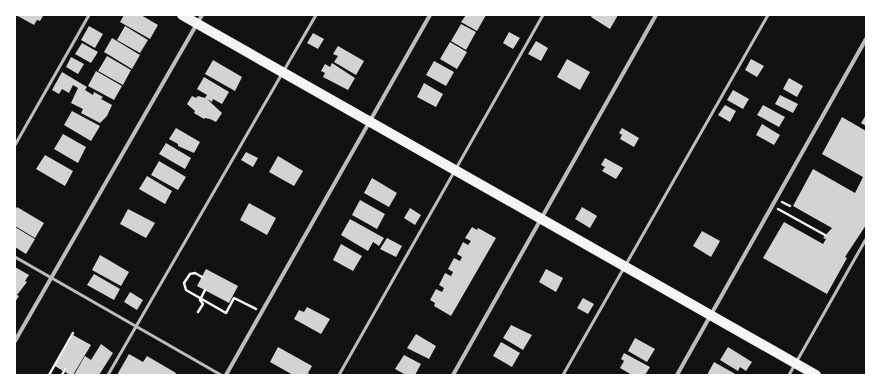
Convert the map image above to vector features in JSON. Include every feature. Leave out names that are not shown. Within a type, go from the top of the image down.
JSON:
[{"type":"main road","points":[[182,15],[200,19],[283,72],[816,375]]},
{"type":"street","points":[[226,375],[430,15]]},
{"type":"street","points":[[452,375],[542,219],[656,15]]},
{"type":"street","points":[[15,341],[200,19]]},
{"type":"street","points":[[677,375],[866,40]]},
{"type":"lane","points":[[15,145],[89,15]]},
{"type":"lane","points":[[108,375],[316,15]]},
{"type":"lane","points":[[339,375],[543,15]]},
{"type":"lane","points":[[563,375],[768,15]]},
{"type":"lane","points":[[788,375],[866,239]]},
{"type":"lane","points":[[15,257],[221,375]]},
{"type":"path","points":[[780,209],[825,235]]},
{"type":"path","points":[[202,277],[192,273],[184,283],[186,290],[226,313],[234,298],[261,312]]},
{"type":"path","points":[[198,312],[203,304],[201,299],[205,290]]},
{"type":"path","points":[[50,375],[73,333]]},
{"type":"path","points":[[62,375],[65,369]]},
{"type":"building","points":[[16,15],[43,16],[40,21],[37,20],[34,25]]},
{"type":"building","points":[[124,15],[141,15],[158,25],[150,39],[120,22]]},
{"type":"building","points":[[466,15],[486,15],[477,31],[461,22]]},
{"type":"building","points":[[592,15],[618,15],[610,29],[591,17]]},
{"type":"building","points":[[461,24],[476,32],[466,50],[451,41]]},
{"type":"building","points":[[89,26],[103,34],[95,48],[81,40]]},
{"type":"building","points":[[125,26],[148,40],[140,53],[117,40]]},
{"type":"building","points":[[509,32],[520,38],[513,49],[503,43]]},
{"type":"building","points":[[313,33],[324,39],[318,49],[307,43]]},
{"type":"building","points":[[112,38],[140,55],[132,69],[104,52]]},
{"type":"building","points":[[536,41],[548,48],[541,61],[528,54]]},
{"type":"building","points":[[450,42],[467,52],[457,69],[440,59]]},
{"type":"building","points":[[82,43],[98,52],[91,63],[75,54]]},
{"type":"building","points":[[338,46],[364,61],[356,75],[334,62],[338,56],[333,54]]},
{"type":"building","points":[[107,56],[131,70],[123,85],[98,71]]},
{"type":"building","points":[[71,57],[84,64],[78,74],[66,67]]},
{"type":"building","points":[[567,59],[590,72],[580,90],[557,77]]},
{"type":"building","points":[[751,59],[764,66],[757,77],[745,70]]},
{"type":"building","points":[[213,60],[242,77],[235,91],[205,74]]},
{"type":"building","points":[[434,61],[454,72],[446,86],[426,75]]},
{"type":"building","points":[[332,63],[355,78],[348,90],[323,77],[325,73],[321,71],[325,64],[330,67]]},
{"type":"building","points":[[96,71],[122,86],[114,100],[88,86]]},
{"type":"building","points":[[62,72],[87,87],[85,90],[93,95],[94,92],[103,97],[101,99],[112,105],[107,116],[100,123],[81,113],[83,109],[71,103],[78,88],[73,85],[69,93],[62,89],[59,94],[52,90]]},
{"type":"building","points":[[204,77],[229,92],[222,104],[213,99],[212,102],[207,99],[222,113],[216,122],[210,119],[204,119],[194,113],[195,111],[187,104],[192,96],[196,98],[198,96],[205,98],[207,95],[197,89]]},
{"type":"building","points":[[789,78],[803,86],[797,97],[783,89]]},
{"type":"building","points":[[424,83],[443,94],[436,107],[417,97]]},
{"type":"building","points":[[733,90],[749,99],[743,109],[727,100]]},
{"type":"building","points":[[780,95],[798,104],[793,113],[775,104]]},
{"type":"building","points":[[725,105],[736,111],[730,122],[718,115]]},
{"type":"building","points":[[763,105],[785,117],[779,127],[757,115]]},
{"type":"building","points":[[72,111],[100,126],[91,141],[64,125]]},
{"type":"building","points":[[866,115],[866,126],[861,123]]},
{"type":"building","points":[[842,117],[866,131],[866,225],[845,257],[847,258],[827,294],[763,258],[784,222],[823,244],[826,239],[823,238],[832,228],[793,206],[813,169],[855,193],[863,177],[822,154]]},
{"type":"building","points":[[762,124],[780,135],[774,145],[756,135]]},
{"type":"building","points":[[176,128],[200,142],[194,153],[178,146],[178,144],[169,139]]},
{"type":"building","points":[[622,128],[639,138],[634,147],[620,139],[622,135],[619,133]]},
{"type":"building","points":[[63,134],[86,147],[78,163],[54,149]]},
{"type":"building","points":[[166,143],[191,158],[185,169],[159,154]]},
{"type":"building","points":[[246,152],[258,158],[253,167],[241,160]]},
{"type":"building","points":[[45,155],[73,171],[65,186],[36,169]]},
{"type":"building","points":[[278,156],[303,171],[294,186],[269,172]]},
{"type":"building","points":[[605,158],[623,168],[616,179],[602,171],[605,167],[601,165]]},
{"type":"building","points":[[159,161],[186,177],[178,190],[151,175]]},
{"type":"building","points":[[147,176],[172,191],[165,204],[139,189]]},
{"type":"building","points":[[372,178],[397,193],[389,207],[364,193]]},
{"type":"building","points":[[360,200],[385,214],[377,229],[352,215]]},
{"type":"building","points":[[249,203],[276,218],[267,235],[240,220]]},
{"type":"building","points":[[17,207],[44,223],[35,238],[15,226],[15,210]]},
{"type":"building","points":[[582,207],[597,216],[590,228],[575,219]]},
{"type":"building","points":[[410,208],[421,215],[415,225],[404,218]]},
{"type":"building","points":[[128,209],[155,223],[146,238],[120,224]]},
{"type":"building","points":[[350,219],[384,238],[379,246],[373,242],[368,251],[341,235]]},
{"type":"building","points":[[15,227],[35,239],[26,254],[15,247]]},
{"type":"building","points":[[472,227],[477,230],[478,228],[496,238],[451,316],[434,306],[435,303],[430,300],[436,289],[442,292],[444,288],[439,285],[445,273],[451,276],[453,272],[448,269],[454,258],[460,261],[462,257],[457,254],[463,242],[468,245],[471,241],[465,238]]},
{"type":"building","points":[[702,231],[720,241],[711,257],[693,246]]},
{"type":"building","points":[[387,238],[402,246],[396,257],[380,249]]},
{"type":"building","points":[[341,244],[362,256],[353,271],[333,260]]},
{"type":"building","points":[[100,255],[129,272],[121,286],[92,270]]},
{"type":"building","points":[[15,267],[29,275],[25,281],[27,282],[17,295],[19,296],[15,302]]},
{"type":"building","points":[[206,269],[238,286],[229,303],[197,286]]},
{"type":"building","points":[[546,269],[563,278],[556,292],[539,282]]},
{"type":"building","points":[[94,274],[120,289],[114,300],[87,285]]},
{"type":"building","points":[[130,292],[143,300],[137,310],[124,302]]},
{"type":"building","points":[[583,298],[594,304],[588,314],[577,308]]},
{"type":"building","points":[[307,307],[330,319],[321,334],[294,319],[299,310],[304,312]]},
{"type":"building","points":[[511,325],[532,335],[523,350],[503,338]]},
{"type":"building","points":[[416,334],[436,346],[429,359],[407,348]]},
{"type":"building","points":[[73,335],[91,345],[73,375],[70,375],[65,372],[66,370],[64,368],[63,371],[55,366]]},
{"type":"building","points":[[635,338],[655,349],[647,362],[628,351]]},
{"type":"building","points":[[501,342],[520,353],[512,367],[493,356]]},
{"type":"building","points":[[101,344],[113,353],[99,375],[74,375],[85,356],[91,360]]},
{"type":"building","points":[[278,347],[312,366],[308,373],[311,375],[293,375],[270,362]]},
{"type":"building","points":[[728,347],[752,362],[746,371],[740,367],[738,371],[720,360]]},
{"type":"building","points":[[624,353],[650,367],[645,375],[632,375],[620,368],[624,361],[621,359]]},
{"type":"building","points":[[129,354],[143,362],[147,356],[176,373],[175,375],[117,375]]},
{"type":"building","points":[[404,355],[421,364],[415,375],[406,375],[395,369]]},
{"type":"building","points":[[714,362],[737,375],[707,375]]}]
